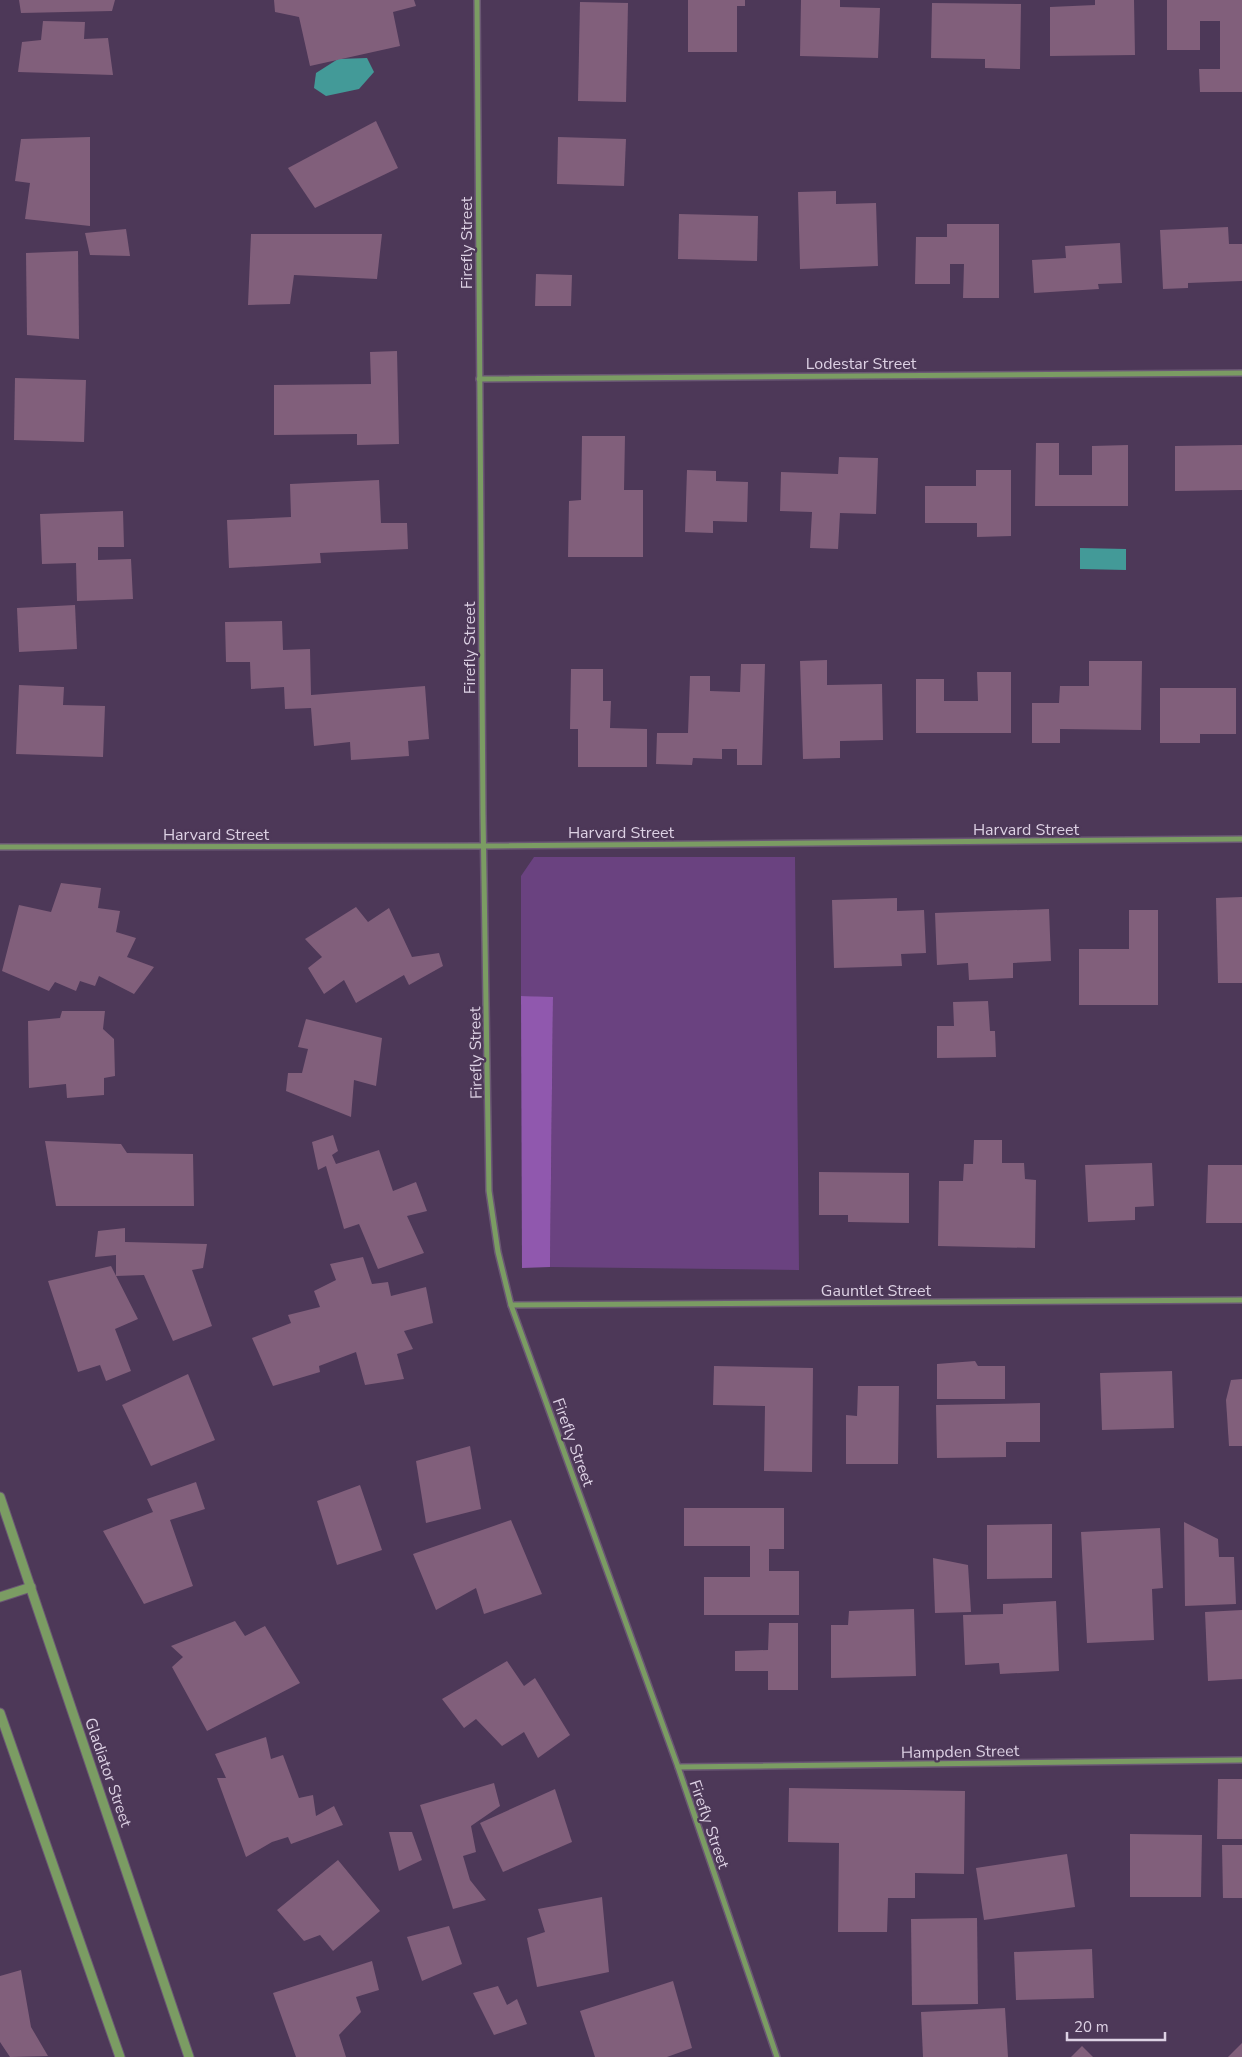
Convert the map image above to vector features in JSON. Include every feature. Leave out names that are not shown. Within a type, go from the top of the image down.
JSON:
[{"type":"street","name":"Firefly Street","points":[[477,0],[479,379],[489,1191],[498,1252],[511,1305],[678,1767],[777,2057]]},
{"type":"street","name":"Lodestar Street","points":[[479,379],[1242,373]]},
{"type":"street","name":"Harvard Street","points":[[0,847],[484,846],[1242,839]]},
{"type":"street","name":"Gauntlet Street","points":[[511,1305],[1242,1300]]},
{"type":"street","name":"Gladiator Street","points":[[0,1497],[189,2057]]},
{"type":"street","points":[[0,1597],[31,1587]]},
{"type":"street","points":[[0,1713],[120,2057]]},
{"type":"street","name":"Hampden Street","points":[[678,1767],[1242,1760]]},
{"type":"shaded area","points":[[367,58],[374,72],[359,89],[326,96],[314,88],[316,73],[338,59]]},
{"type":"shaded area","points":[[1080,548],[1126,549],[1126,570],[1080,569]]},
{"type":"shaded area","points":[[534,857],[795,857],[799,1270],[550,1267],[553,998],[521,996],[521,876]]},
{"type":"shaded area","points":[[521,996],[553,997],[550,1267],[522,1268]]},
{"type":"building","points":[[19,0],[115,0],[112,11],[21,13]]},
{"type":"building","points":[[274,0],[414,0],[416,6],[393,12],[400,46],[310,66],[299,17],[275,12]]},
{"type":"building","points":[[688,0],[745,0],[745,6],[737,6],[737,52],[688,52]]},
{"type":"building","points":[[801,0],[840,0],[840,7],[880,8],[878,58],[800,56]]},
{"type":"building","points":[[1095,0],[1134,0],[1135,55],[1050,56],[1050,7],[1095,5]]},
{"type":"building","points":[[1167,0],[1242,0],[1242,92],[1200,92],[1199,69],[1220,69],[1220,21],[1200,21],[1200,50],[1167,50]]},
{"type":"building","points":[[580,2],[628,3],[626,102],[578,101]]},
{"type":"building","points":[[932,3],[1021,4],[1020,69],[985,68],[985,59],[931,58]]},
{"type":"building","points":[[43,21],[85,22],[84,39],[108,38],[113,75],[18,72],[22,42],[41,40]]},
{"type":"building","points":[[376,121],[398,168],[315,208],[288,168]]},
{"type":"building","points":[[90,137],[90,226],[25,219],[30,183],[15,181],[21,139]]},
{"type":"building","points":[[558,137],[626,139],[624,186],[557,184]]},
{"type":"building","points":[[836,191],[836,204],[876,203],[878,266],[800,269],[798,192]]},
{"type":"building","points":[[679,214],[758,216],[757,261],[678,259]]},
{"type":"building","points":[[947,224],[999,224],[999,298],[963,298],[964,264],[950,264],[950,284],[915,284],[916,237],[947,237]]},
{"type":"building","points":[[1228,227],[1229,244],[1242,244],[1242,281],[1188,283],[1188,288],[1163,289],[1160,230]]},
{"type":"building","points":[[126,229],[130,256],[90,255],[85,233]]},
{"type":"building","points":[[251,234],[382,234],[377,279],[294,275],[290,304],[248,305]]},
{"type":"building","points":[[1120,243],[1122,283],[1098,284],[1099,289],[1034,293],[1032,260],[1066,258],[1065,246]]},
{"type":"building","points":[[78,251],[79,339],[27,335],[26,253]]},
{"type":"building","points":[[536,274],[572,275],[571,306],[535,306]]},
{"type":"building","points":[[397,351],[399,444],[357,445],[357,434],[274,435],[274,385],[371,384],[370,352]]},
{"type":"building","points":[[15,378],[86,380],[84,442],[14,440]]},
{"type":"building","points":[[582,436],[625,436],[624,490],[643,490],[643,557],[568,557],[569,501],[581,500]]},
{"type":"building","points":[[1036,443],[1059,443],[1059,475],[1092,475],[1092,446],[1128,445],[1128,506],[1035,506]]},
{"type":"building","points":[[1242,445],[1242,490],[1175,491],[1175,446]]},
{"type":"building","points":[[839,457],[878,458],[876,514],[840,513],[838,549],[810,548],[812,512],[780,511],[781,472],[838,474]]},
{"type":"building","points":[[687,470],[716,471],[716,481],[748,482],[747,522],[713,521],[713,533],[685,532]]},
{"type":"building","points":[[976,470],[1011,470],[1011,536],[977,537],[977,523],[925,523],[925,486],[976,486]]},
{"type":"building","points":[[379,480],[381,523],[407,523],[408,549],[320,553],[321,563],[229,568],[227,520],[291,517],[290,484]]},
{"type":"building","points":[[123,511],[124,547],[98,547],[98,560],[131,559],[133,599],[77,601],[76,563],[42,564],[40,514]]},
{"type":"building","points":[[75,605],[77,649],[19,652],[17,608]]},
{"type":"building","points":[[282,621],[283,650],[310,649],[311,695],[425,686],[429,739],[408,741],[409,756],[351,760],[350,742],[314,746],[311,708],[285,709],[284,687],[251,689],[250,662],[226,662],[225,622]]},
{"type":"building","points":[[827,660],[827,685],[882,684],[883,740],[840,741],[840,758],[803,759],[800,661]]},
{"type":"building","points":[[1089,661],[1142,661],[1141,730],[1060,729],[1060,743],[1032,743],[1032,703],[1059,703],[1060,686],[1089,686]]},
{"type":"building","points":[[741,664],[765,664],[762,765],[737,765],[737,749],[722,749],[722,759],[693,758],[692,765],[656,764],[657,733],[688,733],[690,676],[710,676],[710,691],[740,692]]},
{"type":"building","points":[[571,669],[603,669],[603,701],[611,701],[610,728],[647,729],[647,767],[578,767],[578,729],[570,729]]},
{"type":"building","points":[[977,672],[1011,672],[1011,733],[916,733],[916,679],[944,679],[944,701],[978,701]]},
{"type":"building","points":[[19,685],[64,687],[63,705],[105,706],[103,757],[16,754]]},
{"type":"building","points":[[1160,688],[1236,688],[1236,734],[1200,734],[1200,743],[1160,743]]},
{"type":"building","points":[[61,883],[101,888],[98,908],[120,911],[116,932],[136,938],[127,957],[154,967],[134,994],[99,976],[95,986],[80,981],[76,991],[55,982],[49,991],[2,971],[19,905],[51,912]]},
{"type":"building","points":[[1242,897],[1242,983],[1218,983],[1216,898]]},
{"type":"building","points":[[897,898],[897,911],[924,910],[926,953],[901,954],[902,966],[834,968],[832,900]]},
{"type":"building","points":[[356,907],[368,922],[389,908],[412,957],[439,953],[443,966],[409,985],[404,975],[356,1003],[344,980],[324,994],[308,968],[322,957],[305,939]]},
{"type":"building","points":[[1049,909],[1051,961],[1013,963],[1013,978],[969,980],[968,963],[937,965],[935,913]]},
{"type":"building","points":[[1129,910],[1158,910],[1158,1005],[1079,1005],[1079,949],[1129,949]]},
{"type":"building","points":[[988,1001],[990,1031],[995,1031],[996,1057],[937,1058],[937,1026],[954,1026],[953,1002]]},
{"type":"building","points":[[62,1011],[105,1011],[103,1029],[114,1039],[115,1076],[104,1078],[104,1095],[67,1098],[66,1084],[29,1088],[28,1021],[60,1018]]},
{"type":"building","points":[[306,1019],[382,1038],[376,1086],[354,1080],[351,1117],[286,1091],[288,1073],[302,1073],[308,1049],[298,1047]]},
{"type":"building","points":[[333,1135],[338,1151],[332,1155],[336,1164],[379,1150],[393,1191],[416,1182],[427,1211],[407,1216],[424,1253],[378,1269],[359,1224],[344,1229],[326,1166],[318,1170],[312,1142]]},
{"type":"building","points":[[974,1140],[1002,1140],[1002,1163],[1024,1163],[1025,1179],[1036,1180],[1035,1248],[938,1246],[939,1181],[963,1181],[964,1164],[973,1164]]},
{"type":"building","points":[[45,1141],[121,1144],[127,1153],[193,1154],[194,1206],[56,1206]]},
{"type":"building","points":[[1152,1163],[1154,1206],[1135,1207],[1135,1220],[1088,1222],[1085,1165]]},
{"type":"building","points":[[1208,1165],[1242,1165],[1242,1223],[1206,1223]]},
{"type":"building","points":[[819,1172],[909,1173],[909,1223],[848,1222],[848,1215],[819,1215]]},
{"type":"building","points":[[125,1228],[125,1242],[207,1244],[203,1268],[192,1270],[212,1326],[173,1341],[144,1275],[116,1276],[116,1255],[95,1257],[98,1231]]},
{"type":"building","points":[[363,1257],[372,1284],[388,1282],[391,1296],[426,1287],[433,1323],[404,1331],[413,1349],[397,1354],[404,1379],[365,1385],[356,1352],[319,1366],[320,1372],[273,1386],[252,1338],[291,1323],[288,1315],[320,1307],[314,1291],[336,1280],[330,1264]]},
{"type":"building","points":[[111,1266],[138,1319],[115,1329],[131,1371],[106,1381],[100,1365],[78,1372],[48,1281]]},
{"type":"building","points":[[975,1361],[978,1366],[1005,1366],[1005,1399],[937,1399],[937,1364]]},
{"type":"building","points":[[714,1366],[813,1368],[812,1472],[764,1471],[765,1406],[713,1405]]},
{"type":"building","points":[[1172,1371],[1174,1428],[1102,1430],[1100,1373]]},
{"type":"building","points":[[188,1374],[215,1440],[151,1466],[122,1405]]},
{"type":"building","points":[[1242,1379],[1242,1446],[1229,1446],[1226,1400],[1231,1380]]},
{"type":"building","points":[[858,1386],[899,1386],[898,1464],[846,1464],[846,1415],[857,1416]]},
{"type":"building","points":[[1040,1403],[1040,1442],[1006,1442],[1006,1457],[937,1458],[936,1405]]},
{"type":"building","points":[[470,1446],[481,1509],[426,1523],[416,1461]]},
{"type":"building","points":[[196,1482],[205,1509],[170,1520],[193,1586],[144,1604],[103,1531],[153,1512],[147,1499]]},
{"type":"building","points":[[360,1485],[382,1550],[337,1565],[317,1501]]},
{"type":"building","points":[[684,1508],[784,1508],[784,1549],[769,1549],[769,1571],[799,1571],[799,1615],[704,1615],[704,1577],[750,1577],[750,1546],[684,1546]]},
{"type":"building","points":[[511,1520],[542,1594],[484,1614],[476,1588],[436,1610],[413,1554]]},
{"type":"building","points":[[1184,1522],[1218,1539],[1219,1557],[1234,1557],[1236,1604],[1185,1606]]},
{"type":"building","points":[[1052,1524],[1052,1578],[987,1579],[987,1525]]},
{"type":"building","points":[[1160,1528],[1163,1588],[1152,1589],[1154,1640],[1087,1643],[1081,1532]]},
{"type":"building","points":[[933,1558],[968,1565],[971,1612],[935,1613]]},
{"type":"building","points":[[1056,1601],[1059,1671],[1000,1674],[999,1663],[965,1665],[963,1615],[1003,1614],[1003,1604]]},
{"type":"building","points":[[914,1609],[916,1676],[831,1678],[831,1625],[848,1625],[849,1611]]},
{"type":"building","points":[[1242,1610],[1242,1679],[1208,1681],[1205,1612]]},
{"type":"building","points":[[235,1621],[245,1636],[265,1626],[300,1683],[207,1731],[172,1667],[183,1657],[171,1646]]},
{"type":"building","points":[[769,1623],[798,1623],[798,1690],[768,1690],[768,1671],[735,1671],[735,1651],[768,1650]]},
{"type":"building","points":[[507,1661],[524,1686],[535,1678],[570,1735],[538,1758],[524,1732],[502,1746],[476,1719],[464,1728],[442,1699]]},
{"type":"building","points":[[266,1737],[271,1759],[283,1755],[299,1798],[313,1795],[316,1816],[334,1806],[343,1825],[291,1844],[288,1837],[272,1842],[246,1857],[217,1778],[226,1778],[215,1754]]},
{"type":"building","points":[[1218,1779],[1242,1779],[1242,1839],[1217,1839]]},
{"type":"building","points":[[494,1783],[500,1806],[471,1826],[476,1852],[463,1856],[470,1880],[486,1900],[453,1909],[420,1805]]},
{"type":"building","points":[[789,1788],[965,1791],[964,1874],[915,1873],[915,1898],[888,1898],[887,1932],[838,1932],[839,1843],[788,1842]]},
{"type":"building","points":[[555,1789],[572,1842],[503,1872],[480,1823]]},
{"type":"building","points":[[389,1832],[412,1832],[422,1860],[399,1871]]},
{"type":"building","points":[[1130,1834],[1202,1835],[1201,1897],[1130,1897]]},
{"type":"building","points":[[1222,1845],[1242,1845],[1242,1898],[1223,1898]]},
{"type":"building","points":[[1067,1854],[1075,1907],[984,1920],[976,1868]]},
{"type":"building","points":[[338,1860],[380,1911],[333,1951],[320,1935],[304,1941],[277,1910]]},
{"type":"building","points":[[602,1897],[609,1972],[537,1987],[527,1938],[545,1932],[538,1909]]},
{"type":"building","points":[[977,1918],[978,2004],[912,2005],[911,1919]]},
{"type":"building","points":[[449,1926],[462,1964],[422,1981],[407,1937]]},
{"type":"building","points":[[1092,1949],[1094,1998],[1016,2000],[1014,1952]]},
{"type":"building","points":[[372,1961],[379,1990],[356,1997],[361,2012],[339,2035],[346,2057],[296,2057],[273,1993]]},
{"type":"building","points":[[21,1970],[31,2027],[48,2056],[10,2057],[0,2042],[0,1976]]},
{"type":"building","points":[[673,1981],[692,2048],[667,2057],[595,2057],[580,2011]]},
{"type":"building","points":[[498,1986],[507,2005],[517,1999],[527,2024],[494,2035],[473,1993]]},
{"type":"building","points":[[1005,2008],[1008,2057],[923,2057],[921,2012]]},
{"type":"building","points":[[1242,2043],[1242,2057],[1228,2057]]},
{"type":"building","points":[[1082,2046],[1093,2057],[1071,2057]]}]
